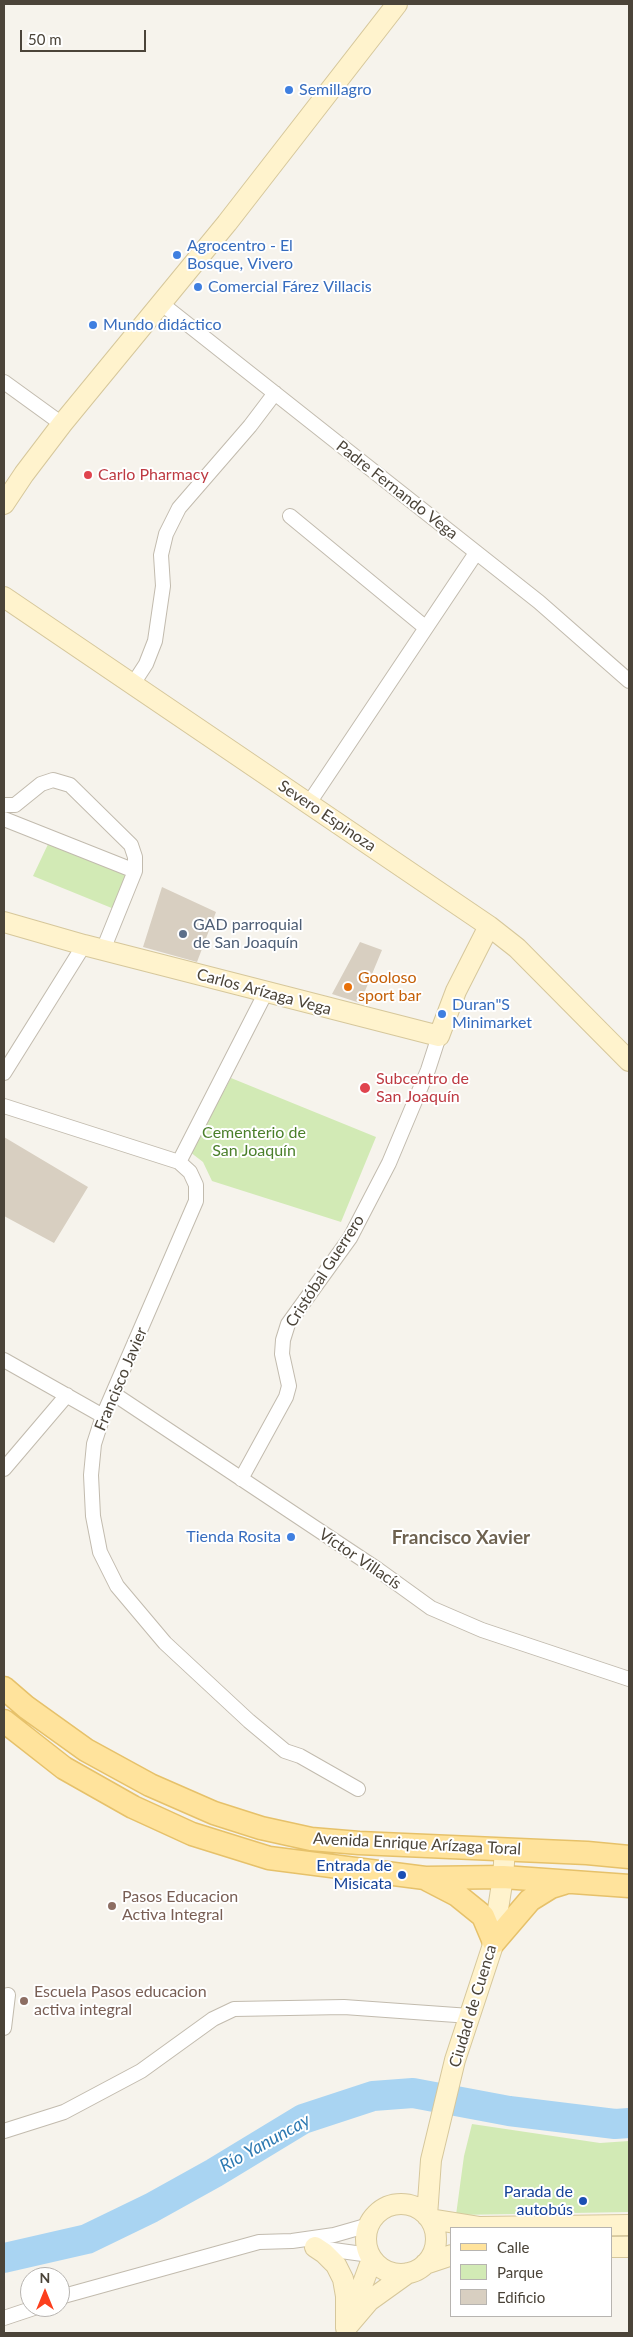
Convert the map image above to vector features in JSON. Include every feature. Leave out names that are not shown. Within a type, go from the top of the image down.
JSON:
[{"type":"main road","name":"Avenida Enrique Arízaga Toral","points":[[4,1688],[26,1707],[86,1750],[150,1785],[214,1813],[261,1828],[311,1839],[629,1857]]},
{"type":"main road","name":"Avenida Enrique Arízaga Toral","points":[[4,1721],[64,1768],[133,1807],[192,1834],[269,1858],[424,1878],[503,1877],[629,1886]]},
{"type":"main road","points":[[424,1878],[457,1895],[483,1916],[494,1942],[530,1900],[551,1886],[569,1882]]},
{"type":"street","points":[[4,504],[62,424],[162,304],[397,4]]},
{"type":"street","name":"Padre Fernando Vega","points":[[162,304],[539,602],[629,681]]},
{"type":"street","points":[[4,382],[62,424]]},
{"type":"street","points":[[133,684],[146,664],[155,641],[163,586],[161,555],[166,534],[180,508],[250,426],[275,393]]},
{"type":"street","points":[[290,516],[426,628]]},
{"type":"street","points":[[309,803],[476,553]]},
{"type":"street","name":"Severo Espinoza","points":[[4,597],[309,803],[518,948],[629,1061]]},
{"type":"street","points":[[4,805],[16,805],[41,784],[52,780],[70,785],[131,845],[135,872],[93,948],[4,1073]]},
{"type":"street","points":[[4,819],[135,872]]},
{"type":"street","name":"Carlos Arízaga Vega","points":[[4,922],[93,948],[439,1036]]},
{"type":"street","points":[[439,1036],[456,991],[488,926]]},
{"type":"street","points":[[4,1106],[179,1162],[266,992]]},
{"type":"street","name":"Cristóbal Guerrero","points":[[241,1478],[286,1397],[290,1386],[282,1354],[283,1340],[288,1324],[350,1238],[389,1163],[428,1070],[439,1036]]},
{"type":"street","name":"Francisco Javier","points":[[179,1162],[190,1172],[196,1184],[196,1201],[103,1416],[94,1444],[91,1475],[93,1516],[100,1552],[117,1586],[165,1643],[249,1722],[285,1751],[300,1756],[358,1789]]},
{"type":"street","points":[[4,1360],[103,1416]]},
{"type":"street","name":"Víctor Villacís","points":[[114,1394],[431,1608],[482,1630],[629,1679]]},
{"type":"street","points":[[4,1469],[67,1395]]},
{"type":"street","name":"Ciudad de Cuenca","points":[[398,2204],[412,2195],[421,2183],[432,2156],[455,2060],[494,1942],[503,1877],[504,1849]]},
{"type":"street","points":[[4,2028],[8,1995]]},
{"type":"street","points":[[4,2120],[4,2131],[73,2107],[141,2071],[213,2019],[234,2009],[344,2007],[470,2016]]},
{"type":"street","name":"Ciudad de Cuenca","points":[[428,2217],[432,2156]]},
{"type":"street","points":[[398,2204],[414,2206],[428,2217],[434,2228],[435,2247],[417,2268],[388,2271],[371,2257],[366,2245],[369,2225],[380,2210],[398,2204]]},
{"type":"street","points":[[428,2217],[480,2227],[629,2225]]},
{"type":"street","points":[[70,2294],[260,2242],[292,2241],[348,2232],[369,2225]]},
{"type":"street","points":[[292,2241],[371,2257]]},
{"type":"street","points":[[315,2247],[336,2265],[343,2279],[346,2296],[344,2331]]},
{"type":"street","points":[[613,2247],[629,2247]]},
{"type":"street","points":[[344,2331],[369,2301],[417,2268],[450,2256]]},
{"type":"street","points":[[344,2331],[371,2257]]},
{"type":"street","points":[[4,2318],[20,2313]]},
{"type":"green space","points":[[50,840],[132,870],[119,911],[33,876]]},
{"type":"green space","name":"Cementerio de San Joaquín","points":[[231,1078],[376,1137],[341,1222],[212,1181],[203,1162],[190,1152]]},
{"type":"green space","points":[[472,2124],[600,2143],[629,2141],[629,2212],[456,2215],[464,2156]]},
{"type":"building","points":[[162,887],[216,912],[197,962],[143,947]]},
{"type":"building","points":[[360,942],[382,950],[360,1003],[332,994]]},
{"type":"building","points":[[4,1137],[88,1187],[54,1243],[4,1216]]},
{"type":"waterway","name":"Río Yanuncay","points":[[4,2258],[87,2239],[151,2208],[214,2173],[303,2119],[373,2096],[413,2093],[509,2111],[615,2124],[629,2123]]},
{"type":"place","name":"Semillagro","points":[[289,90]]},
{"type":"place","name":"Agrocentro - El Bosque, Vivero","points":[[177,255]]},
{"type":"place","name":"Comercial Fárez Villacis","points":[[198,287]]},
{"type":"place","name":"Mundo didáctico","points":[[93,325]]},
{"type":"place","name":"Carlo Pharmacy","points":[[88,475]]},
{"type":"place","name":"GAD parroquial de San Joaquín","points":[[183,934]]},
{"type":"place","name":"Gooloso sport bar","points":[[348,987]]},
{"type":"place","name":"Duran\"S Minimarket","points":[[442,1014]]},
{"type":"place","name":"Subcentro de San Joaquín","points":[[365,1088]]},
{"type":"place","name":"Tienda Rosita","points":[[291,1537]]},
{"type":"place","name":"Entrada de Misicata","points":[[402,1875]]},
{"type":"place","name":"Pasos Educacion Activa Integral","points":[[112,1906]]},
{"type":"place","name":"Escuela Pasos educacion activa integral","points":[[24,2001]]},
{"type":"place","name":"Parada de autobús","points":[[583,2201]]},
{"type":"district","name":"Francisco Xavier","points":[[461,1538]]}]
